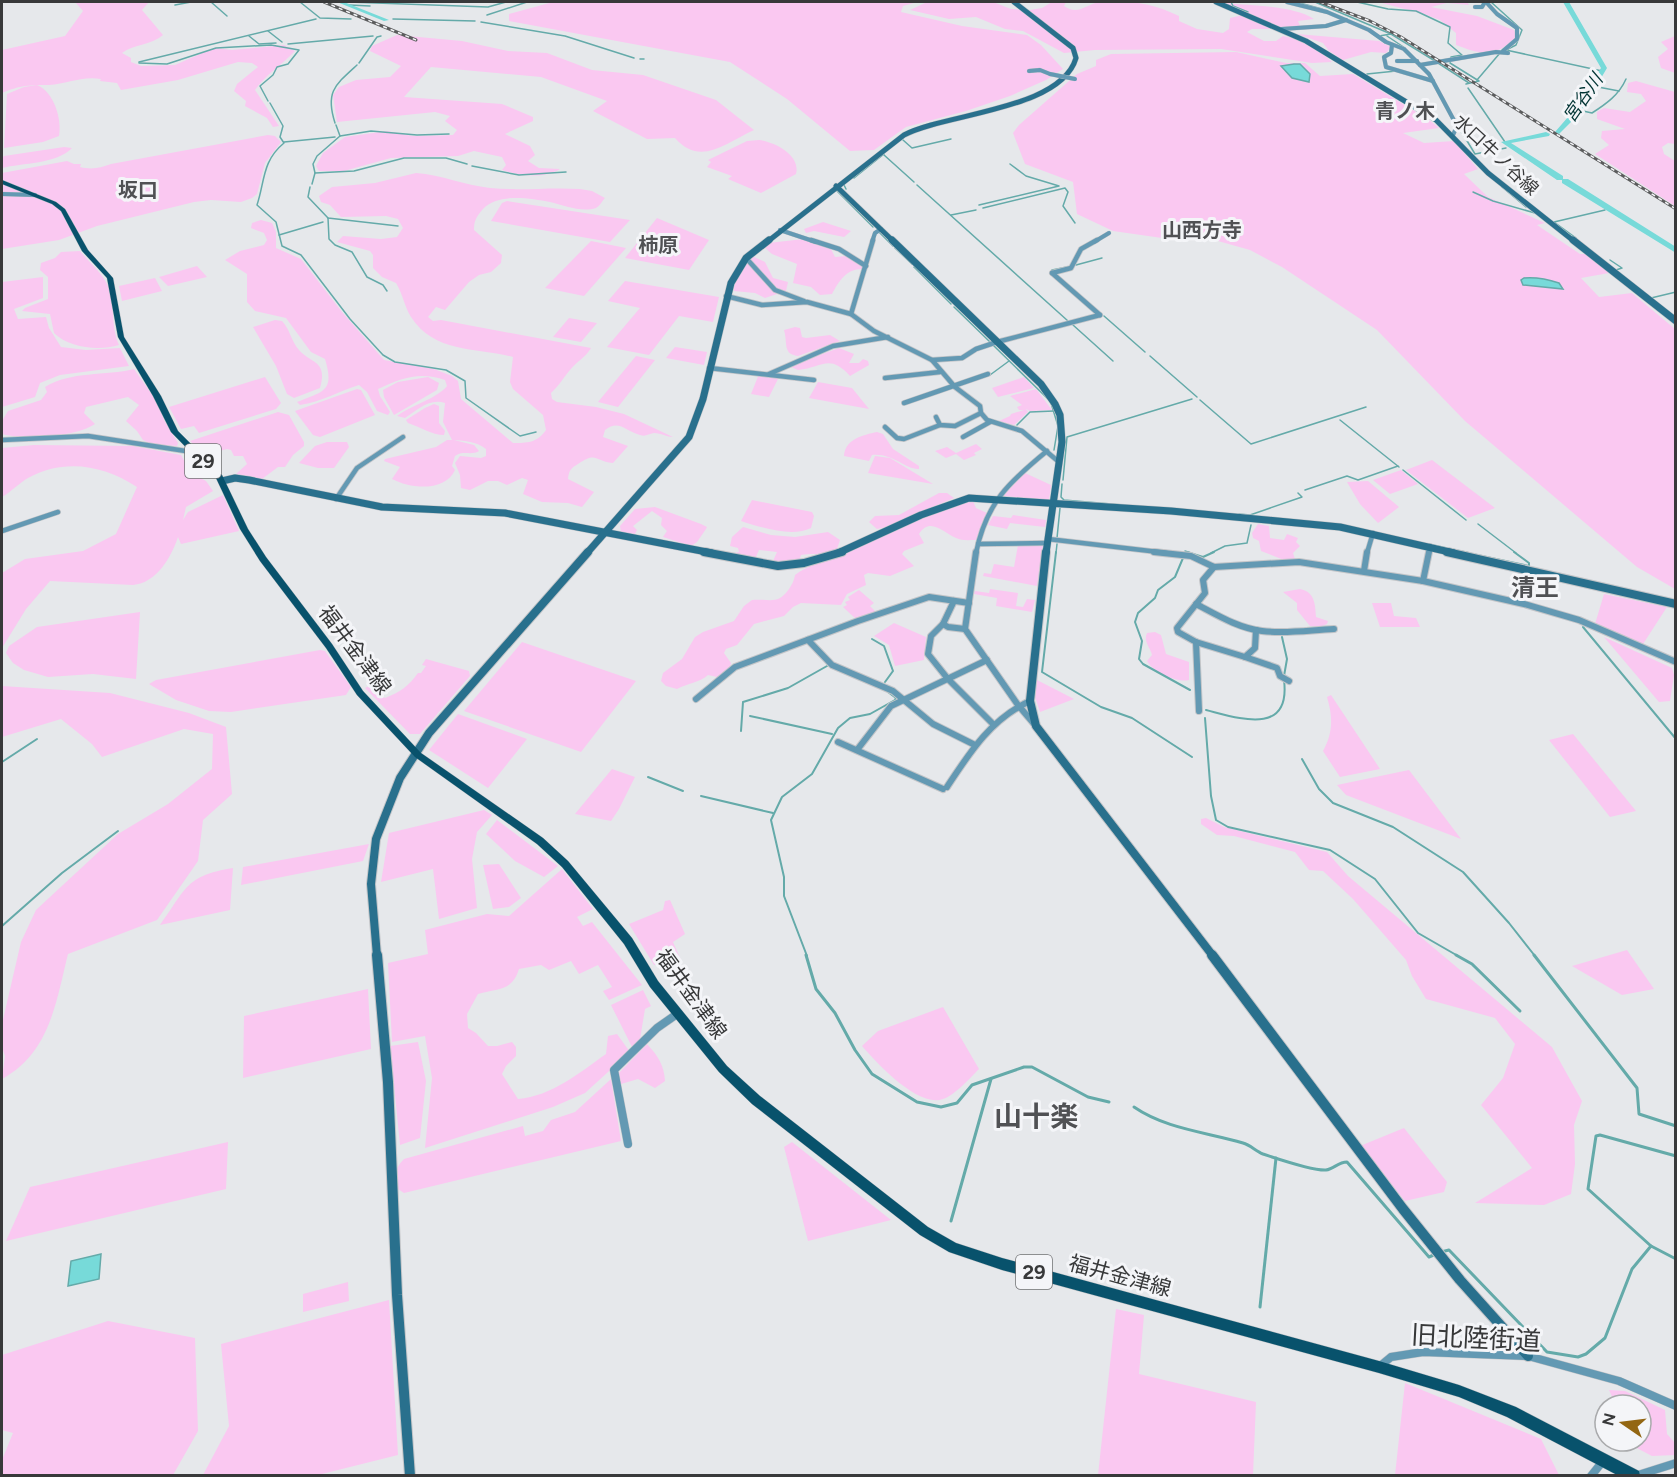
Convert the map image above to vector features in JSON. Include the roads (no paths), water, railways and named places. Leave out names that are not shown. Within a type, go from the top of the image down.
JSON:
[{"type":"main road","name":"福井金津線","points":[[2,182],[61,207],[85,251],[110,279],[118,330],[157,396],[175,432],[222,481],[244,529],[282,586],[329,646],[360,693],[415,752],[540,841],[565,864],[628,941],[654,984],[677,1014],[723,1069],[756,1100],[910,1221],[941,1242],[1002,1264],[1379,1367],[1500,1407],[1635,1476]]},
{"type":"street","points":[[410,1476],[397,1295],[388,1082],[371,884],[376,839],[400,778],[415,752],[451,707],[605,532],[664,469],[689,437],[702,403],[726,296],[733,276],[746,258],[897,138],[916,129],[1032,97],[1050,87],[1067,73],[1077,60],[1076,50],[1014,2]]},
{"type":"street","name":"水口牛ノ谷線","points":[[1216,2],[1282,29],[1324,51],[1436,120],[1488,173],[1676,321]]},
{"type":"street","points":[[1287,2],[1311,6],[1347,20],[1369,30],[1392,45],[1404,49],[1434,82],[1456,126],[1453,135]]},
{"type":"street","points":[[1420,65],[1506,52],[1517,39],[1517,27],[1497,14],[1486,2],[1482,7],[1475,8]]},
{"type":"street","points":[[1282,29],[1326,26],[1347,20]]},
{"type":"street","points":[[1392,45],[1391,53],[1384,57],[1386,67],[1434,82]]},
{"type":"street","points":[[1397,61],[1417,61]]},
{"type":"street","points":[[1029,71],[1040,69],[1050,74],[1075,79]]},
{"type":"street","points":[[836,186],[1041,384],[1060,410],[1064,426],[1047,541],[1030,701],[1036,726]]},
{"type":"street","points":[[2,194],[35,195]]},
{"type":"street","points":[[851,314],[876,232],[881,229]]},
{"type":"street","points":[[780,230],[839,249],[866,266]]},
{"type":"street","points":[[932,360],[962,358],[976,349],[997,342],[1100,315],[1052,273],[1071,268],[1081,249],[1108,233]]},
{"type":"street","points":[[746,258],[775,290],[807,302],[851,314],[932,360],[955,387],[980,406],[981,413],[990,422],[1015,427],[1059,462]]},
{"type":"street","points":[[726,296],[762,304],[807,302]]},
{"type":"street","points":[[769,374],[833,346],[888,337]]},
{"type":"street","points":[[709,368],[814,381]]},
{"type":"street","points":[[885,378],[940,372]]},
{"type":"street","points":[[904,403],[988,374]]},
{"type":"street","points":[[885,427],[897,438],[904,439],[940,424],[955,426],[981,413]]},
{"type":"street","points":[[936,417],[940,424]]},
{"type":"street","points":[[963,437],[990,422]]},
{"type":"street","points":[[2,440],[97,436],[128,440],[160,449],[192,452]]},
{"type":"street","points":[[336,499],[357,468],[403,437]]},
{"type":"street","points":[[1047,451],[997,498],[985,522],[978,544],[965,629],[1018,705],[1255,1011],[1403,1209],[1460,1280],[1528,1356]]},
{"type":"street","points":[[222,481],[234,478],[243,479],[382,507],[504,513],[778,566],[814,562],[860,544],[948,502],[969,498],[1054,502],[1295,522],[1374,533],[1676,604]]},
{"type":"street","points":[[2,531],[58,512]]},
{"type":"street","points":[[1364,572],[1366,550],[1374,533]]},
{"type":"street","points":[[978,544],[1047,541],[1191,555],[1214,567],[1299,562],[1423,581],[1524,604],[1579,620],[1676,662]]},
{"type":"street","points":[[1423,581],[1430,546]]},
{"type":"street","points":[[1214,567],[1205,576],[1205,593],[1177,628],[1178,632],[1196,642],[1277,668],[1280,676],[1289,681]]},
{"type":"street","points":[[696,699],[735,667],[928,597],[969,603]]},
{"type":"street","points":[[954,601],[943,624],[931,636],[928,654],[948,679],[993,724]]},
{"type":"street","points":[[1196,604],[1230,621],[1256,630],[1268,632],[1334,629]]},
{"type":"street","points":[[943,624],[948,627],[965,629]]},
{"type":"street","points":[[1245,657],[1255,648],[1256,630]]},
{"type":"street","points":[[808,640],[832,665],[893,691],[933,724],[975,745]]},
{"type":"street","points":[[1196,642],[1199,711]]},
{"type":"street","points":[[857,750],[891,706],[987,660]]},
{"type":"street","points":[[838,742],[945,788],[993,724],[1018,705],[1030,701]]},
{"type":"street","points":[[628,1144],[614,1071],[657,1028],[677,1014]]},
{"type":"street","name":"旧北陸街道","points":[[1379,1367],[1391,1357],[1423,1352],[1528,1356],[1619,1381],[1676,1406]]},
{"type":"street","points":[[1591,1476],[1603,1461]]},
{"type":"street","points":[[1635,1476],[1676,1463]]},
{"type":"water","points":[[1300,64],[1310,74],[1309,82],[1292,78],[1281,66]]},
{"type":"water","points":[[1537,278],[1559,283],[1563,289],[1523,285],[1521,280]]},
{"type":"water","points":[[101,1254],[99,1279],[68,1286],[71,1261]]},
{"type":"waterway","points":[[175,5],[191,2]]},
{"type":"waterway","points":[[211,2],[227,16]]},
{"type":"waterway","points":[[300,2],[320,18],[351,19]]},
{"type":"waterway","points":[[340,2],[386,20]]},
{"type":"waterway","points":[[348,2],[488,7],[506,2]]},
{"type":"waterway","points":[[487,15],[527,2]]},
{"type":"waterway","points":[[1231,2],[1233,6],[1248,12]]},
{"type":"waterway","points":[[1296,2],[1322,9]]},
{"type":"waterway","points":[[1315,2],[1391,34]]},
{"type":"waterway","points":[[1357,2],[1388,9],[1416,11],[1450,27],[1448,43],[1462,55],[1451,57],[1450,63],[1477,80]]},
{"type":"waterway","points":[[1491,2],[1522,30],[1516,45],[1506,50],[1602,71]]},
{"type":"waterway","name":"宮谷川","points":[[1559,132],[1578,110],[1604,68],[1566,2]]},
{"type":"waterway","points":[[349,5],[370,6]]},
{"type":"waterway","points":[[139,62],[316,19]]},
{"type":"waterway","points":[[393,19],[475,21]]},
{"type":"waterway","points":[[481,22],[565,36],[634,58]]},
{"type":"waterway","points":[[268,31],[282,42]]},
{"type":"waterway","points":[[1379,36],[1391,34]]},
{"type":"waterway","points":[[1391,34],[1435,61]]},
{"type":"waterway","points":[[249,36],[259,44],[276,43]]},
{"type":"waterway","points":[[288,44],[373,36]]},
{"type":"waterway","points":[[359,63],[377,37],[381,36]]},
{"type":"waterway","points":[[1387,36],[1405,48]]},
{"type":"waterway","points":[[139,63],[167,64],[216,48],[271,45],[299,50],[288,64],[277,67],[273,75],[260,86],[268,101]]},
{"type":"waterway","points":[[1477,80],[1500,53]]},
{"type":"waterway","points":[[1438,63],[1469,83]]},
{"type":"waterway","points":[[335,123],[331,104],[334,90],[357,65]]},
{"type":"waterway","points":[[1367,74],[1396,71]]},
{"type":"waterway","points":[[1618,91],[1626,79]]},
{"type":"waterway","points":[[1466,84],[1479,81],[1477,80]]},
{"type":"waterway","points":[[1598,87],[1618,91]]},
{"type":"waterway","points":[[1468,88],[1505,142]]},
{"type":"waterway","points":[[1583,111],[1592,113],[1618,91]]},
{"type":"waterway","points":[[270,103],[283,126],[280,137],[284,143],[268,164],[257,205],[276,222],[279,235]]},
{"type":"waterway","points":[[336,125],[340,136]]},
{"type":"waterway","points":[[1458,126],[1475,154],[1506,148]]},
{"type":"waterway","points":[[340,136],[371,131],[417,135],[449,134]]},
{"type":"waterway","name":"宮谷川","points":[[1546,134],[1505,142],[1560,178]]},
{"type":"waterway","points":[[315,173],[313,164],[317,156],[340,136]]},
{"type":"waterway","points":[[284,142],[335,137]]},
{"type":"waterway","points":[[903,140],[912,148],[951,139]]},
{"type":"waterway","points":[[854,178],[884,154]]},
{"type":"waterway","points":[[884,155],[914,182]]},
{"type":"waterway","points":[[315,173],[354,171],[404,158],[446,158],[467,164]]},
{"type":"waterway","points":[[979,205],[1059,186],[1026,176],[1010,164]]},
{"type":"waterway","points":[[472,166],[519,175],[566,172]]},
{"type":"waterway","points":[[312,184],[315,173]]},
{"type":"waterway","name":"宮谷川","points":[[1565,181],[1676,251]]},
{"type":"waterway","points":[[844,185],[846,189]]},
{"type":"waterway","points":[[917,185],[1068,321]]},
{"type":"waterway","points":[[310,187],[308,197],[328,218]]},
{"type":"waterway","points":[[1502,187],[1526,207]]},
{"type":"waterway","points":[[983,208],[1065,188],[1068,192],[1063,206],[1075,223]]},
{"type":"waterway","points":[[837,191],[873,227]]},
{"type":"waterway","points":[[1473,192],[1493,201],[1535,213]]},
{"type":"waterway","points":[[951,215],[976,210]]},
{"type":"waterway","points":[[1576,238],[1554,222],[1605,210]]},
{"type":"waterway","points":[[328,218],[398,226]]},
{"type":"waterway","points":[[328,218],[329,239],[335,245],[352,252],[367,277],[383,285],[387,291]]},
{"type":"waterway","points":[[279,235],[323,222]]},
{"type":"waterway","points":[[879,232],[893,246]]},
{"type":"waterway","points":[[279,235],[282,246],[301,255],[350,319],[383,355],[395,362],[446,370],[465,381],[466,398],[520,436],[536,432]]},
{"type":"waterway","points":[[895,248],[912,264]]},
{"type":"waterway","points":[[1076,265],[1102,258]]},
{"type":"waterway","points":[[1610,260],[1622,268],[1616,270]]},
{"type":"waterway","points":[[914,267],[951,304]]},
{"type":"waterway","points":[[1052,270],[1067,267]]},
{"type":"waterway","points":[[1651,298],[1676,292]]},
{"type":"waterway","points":[[954,307],[990,342]]},
{"type":"waterway","points":[[1104,316],[1145,352]]},
{"type":"waterway","points":[[1073,325],[1113,361]]},
{"type":"waterway","points":[[994,346],[1048,399]]},
{"type":"waterway","points":[[1150,356],[1197,397]]},
{"type":"waterway","points":[[990,375],[1009,361]]},
{"type":"waterway","points":[[1063,480],[1067,437],[1192,399]]},
{"type":"waterway","points":[[1200,400],[1251,444],[1366,407]]},
{"type":"waterway","points":[[1051,403],[1053,411]]},
{"type":"waterway","points":[[1017,425],[1030,412],[1053,411]]},
{"type":"waterway","points":[[1053,411],[1058,426],[1054,450]]},
{"type":"waterway","points":[[1340,420],[1398,466]]},
{"type":"waterway","points":[[1305,490],[1347,476],[1358,480],[1398,466]]},
{"type":"waterway","points":[[1403,470],[1466,520]]},
{"type":"waterway","points":[[1062,484],[1061,497],[1064,500],[1123,505]]},
{"type":"waterway","points":[[1239,514],[1250,515],[1302,497],[1298,493]]},
{"type":"waterway","points":[[1057,538],[1060,508]]},
{"type":"waterway","points":[[1478,524],[1516,553]]},
{"type":"waterway","points":[[1211,553],[1225,546],[1247,543],[1251,525]]},
{"type":"waterway","points":[[1056,553],[1057,544]]},
{"type":"waterway","points":[[1433,545],[1470,553]]},
{"type":"waterway","points":[[1185,551],[1191,553]]},
{"type":"waterway","points":[[1056,552],[1042,672],[1101,707],[1132,718],[1192,757]]},
{"type":"waterway","points":[[1187,552],[1203,557],[1214,552]]},
{"type":"waterway","points":[[1463,552],[1529,566],[1529,563],[1514,552]]},
{"type":"waterway","points":[[1183,558],[1175,577],[1158,590],[1155,598],[1138,613],[1135,622],[1142,641],[1139,659],[1143,664],[1190,690]]},
{"type":"waterway","points":[[1583,627],[1676,739]]},
{"type":"waterway","points":[[1282,637],[1287,659],[1284,676]]},
{"type":"waterway","points":[[872,639],[884,646],[893,671],[885,682]]},
{"type":"waterway","points":[[741,731],[743,702],[788,688],[827,666]]},
{"type":"waterway","points":[[1206,710],[1247,719],[1271,717],[1279,710],[1284,698],[1284,680]]},
{"type":"waterway","points":[[807,956],[784,896],[784,877],[771,820],[782,797],[812,774],[838,728],[850,718],[870,714],[895,700],[896,698],[888,692]]},
{"type":"waterway","points":[[750,716],[832,734]]},
{"type":"waterway","points":[[1205,718],[1211,796],[1216,820],[1228,827],[1330,850],[1375,879],[1418,933],[1458,956]]},
{"type":"waterway","points":[[2,762],[37,739]]},
{"type":"waterway","points":[[1302,759],[1319,789],[1333,803],[1393,827],[1463,872],[1535,956]]},
{"type":"waterway","points":[[648,777],[683,791]]},
{"type":"waterway","points":[[701,796],[773,813]]},
{"type":"waterway","points":[[2,926],[62,873],[118,831]]},
{"type":"waterway","points":[[806,955],[816,989],[835,1013],[855,1050],[872,1074],[917,1102],[941,1107],[957,1103],[972,1085],[1024,1067],[1032,1067],[1088,1097],[1109,1102]]},
{"type":"waterway","points":[[1456,955],[1472,964],[1520,1011]]},
{"type":"waterway","points":[[1534,955],[1637,1088],[1639,1114],[1676,1126]]},
{"type":"waterway","points":[[951,1221],[991,1079]]},
{"type":"waterway","points":[[1134,1107],[1173,1125],[1243,1143],[1263,1154],[1304,1166],[1326,1170],[1347,1162],[1429,1257],[1436,1254]]},
{"type":"waterway","points":[[1651,1246],[1588,1189],[1596,1136],[1600,1135],[1676,1156]]},
{"type":"waterway","points":[[1260,1307],[1276,1158]]},
{"type":"waterway","points":[[1441,1252],[1449,1250],[1547,1352],[1578,1357],[1586,1354],[1605,1338],[1632,1269],[1651,1246]]},
{"type":"waterway","points":[[1651,1246],[1676,1259]]},
{"type":"railway","points":[[324,2],[416,40]]},
{"type":"railway","points":[[1320,2],[1370,21],[1401,37],[1676,209]]},
{"type":"district","name":"青ノ木","points":[[1405,111]]},
{"type":"district","name":"坂口","points":[[138,190]]},
{"type":"district","name":"山西方寺","points":[[1202,230]]},
{"type":"district","name":"柿原","points":[[658,245]]},
{"type":"district","name":"清王","points":[[1535,588]]},
{"type":"district","name":"山十楽","points":[[1036,1116]]}]
